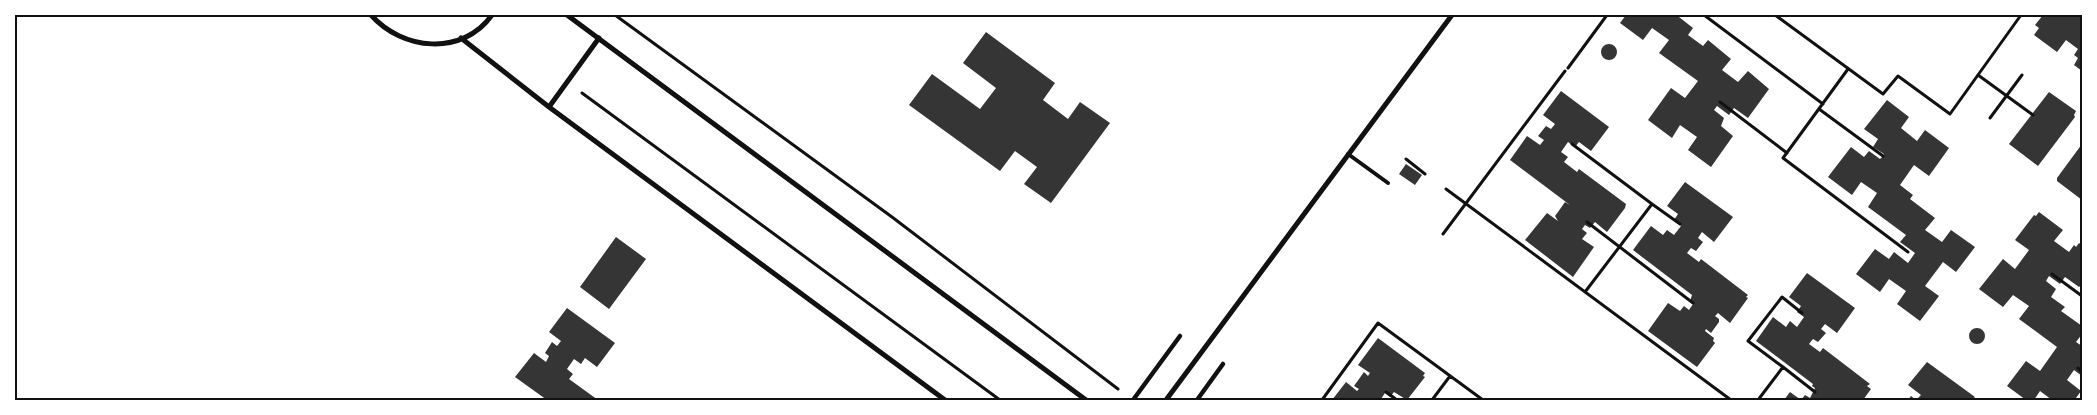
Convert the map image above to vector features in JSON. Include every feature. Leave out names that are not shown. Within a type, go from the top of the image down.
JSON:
[{"type":"street","points":[[371,15],[380,25],[394,34],[410,41],[427,44],[444,43],[461,38],[476,30],[492,15]]},
{"type":"street","points":[[567,15],[599,38],[614,52],[1086,400]]},
{"type":"street","points":[[1166,400],[1452,15]]},
{"type":"street","points":[[461,38],[549,107],[945,400]]},
{"type":"street","points":[[549,107],[599,38]]},
{"type":"street","points":[[1133,400],[1180,336]]},
{"type":"street","points":[[1197,400],[1223,364]]},
{"type":"lane","points":[[1348,154],[1388,183]]},
{"type":"path","points":[[615,15],[892,217],[1133,400]]},
{"type":"path","points":[[1443,234],[1607,15]]},
{"type":"path","points":[[1704,15],[1823,104]]},
{"type":"path","points":[[1775,15],[1883,94],[1898,76],[1950,114],[2021,15]]},
{"type":"path","points":[[1848,69],[1783,158],[1908,252]]},
{"type":"path","points":[[1978,74],[2033,115]]},
{"type":"path","points":[[1990,118],[2022,75]]},
{"type":"path","points":[[567,83],[1000,400]]},
{"type":"path","points":[[1720,102],[1787,153]]},
{"type":"path","points":[[1819,109],[1883,156]]},
{"type":"path","points":[[1572,144],[1680,224]]},
{"type":"path","points":[[1406,159],[1425,174]]},
{"type":"path","points":[[1446,189],[1731,400]]},
{"type":"path","points":[[1585,292],[1652,204]]},
{"type":"path","points":[[1587,222],[1693,303]]},
{"type":"path","points":[[2052,274],[2082,296]]},
{"type":"path","points":[[1802,313],[1782,297],[1748,341],[1815,392]]},
{"type":"path","points":[[1322,400],[1378,323],[1483,400]]},
{"type":"path","points":[[1758,400],[1783,367]]},
{"type":"path","points":[[2078,368],[2082,372]]},
{"type":"path","points":[[1432,400],[1450,376]]},
{"type":"path","points":[[1386,392],[1397,400]]},
{"type":"building","points":[[1626,15],[1681,15],[1679,17],[1693,28],[1688,35],[1703,46],[1708,40],[1731,59],[1722,70],[1738,82],[1748,71],[1769,89],[1748,118],[1734,108],[1729,115],[1717,106],[1714,110],[1724,118],[1721,126],[1733,136],[1711,167],[1688,150],[1697,137],[1680,125],[1672,138],[1648,120],[1671,88],[1685,98],[1698,81],[1659,53],[1669,40],[1652,28],[1643,40],[1620,23]]},
{"type":"building","points":[[2043,15],[2082,15],[2082,71],[2074,65],[2078,58],[2074,55],[2078,49],[2066,40],[2057,52],[2034,35],[2039,28],[2035,25]]},
{"type":"building","points":[[986,32],[1055,83],[1043,100],[1068,119],[1080,102],[1110,123],[1051,203],[1024,184],[1037,167],[1015,151],[1000,171],[909,105],[932,74],[980,109],[996,88],[963,63]]},
{"type":"building","points":[[1609,44],[1617,52],[1609,60],[1601,52]]},
{"type":"building","points":[[1561,91],[1609,127],[1591,151],[1579,142],[1575,147],[1568,142],[1561,152],[1568,157],[1564,162],[1577,172],[1579,169],[1626,204],[1607,232],[1595,222],[1590,228],[1585,225],[1582,229],[1587,233],[1582,239],[1594,247],[1573,277],[1525,240],[1547,213],[1558,221],[1555,216],[1565,202],[1570,205],[1510,160],[1527,136],[1540,145],[1544,140],[1538,136],[1546,126],[1551,129],[1555,124],[1543,115]]},
{"type":"building","points":[[2049,92],[2076,111],[2075,117],[2038,166],[2009,144]]},
{"type":"building","points":[[1887,100],[1909,117],[1901,128],[1917,141],[1925,130],[1949,148],[1929,176],[1914,165],[1900,185],[1913,195],[1910,199],[1935,218],[1925,230],[1942,242],[1951,230],[1975,247],[1956,272],[1943,262],[1925,286],[1939,296],[1920,321],[1897,304],[1906,291],[1889,279],[1880,292],[1856,274],[1875,249],[1889,259],[1894,252],[1908,263],[1915,253],[1900,242],[1906,235],[1868,207],[1877,193],[1861,182],[1852,195],[1828,177],[1851,147],[1864,157],[1869,151],[1880,159],[1883,156],[1884,154],[1873,147],[1878,139],[1864,129]]},
{"type":"building","points":[[2082,144],[2082,200],[2057,181],[2057,178]]},
{"type":"building","points":[[1406,164],[1422,175],[1415,185],[1399,174]]},
{"type":"building","points":[[1685,182],[1733,217],[1714,242],[1702,232],[1698,238],[1703,242],[1696,251],[1691,248],[1687,253],[1699,262],[1701,259],[1748,295],[1746,297],[1748,298],[1730,323],[1718,313],[1715,316],[1719,319],[1719,322],[1711,333],[1706,329],[1705,331],[1714,338],[1713,341],[1715,343],[1697,367],[1648,331],[1668,303],[1680,311],[1684,306],[1689,310],[1693,304],[1690,301],[1692,295],[1633,250],[1651,226],[1663,235],[1667,230],[1674,235],[1681,226],[1674,220],[1678,214],[1667,206]]},
{"type":"building","points":[[2039,212],[2063,230],[2054,241],[2069,252],[2074,245],[2076,247],[2079,243],[2082,245],[2082,284],[2079,287],[2065,277],[2060,284],[2049,276],[2046,281],[2056,289],[2051,297],[2065,307],[2061,311],[2082,326],[2082,334],[2076,342],[2082,346],[2082,376],[2074,370],[2067,380],[2081,391],[2076,398],[2079,400],[2052,400],[2040,391],[2034,400],[2026,400],[2007,386],[2026,361],[2040,371],[2057,347],[2019,319],[2029,306],[2013,295],[2003,307],[1979,289],[2003,259],[2015,269],[2029,250],[2015,240],[2034,215],[2036,216]]},
{"type":"building","points":[[616,237],[646,259],[609,309],[580,287]]},
{"type":"building","points":[[1807,273],[1855,308],[1837,333],[1825,324],[1821,329],[1826,333],[1818,342],[1813,339],[1809,344],[1820,352],[1823,348],[1870,384],[1867,386],[1871,389],[1863,400],[1801,400],[1805,395],[1810,398],[1815,388],[1812,386],[1813,384],[1756,341],[1773,317],[1786,327],[1790,321],[1797,327],[1804,317],[1797,312],[1801,306],[1789,297]]},
{"type":"building","points":[[567,308],[615,343],[597,367],[585,358],[581,364],[574,359],[567,369],[573,374],[569,379],[598,400],[547,400],[515,377],[534,353],[546,362],[549,356],[545,353],[552,342],[557,346],[561,341],[549,332]]},
{"type":"building","points":[[1977,328],[1985,336],[1977,344],[1969,336]]},
{"type":"building","points":[[1378,338],[1425,373],[1423,376],[1425,377],[1407,400],[1394,392],[1390,397],[1385,393],[1382,400],[1332,400],[1346,382],[1357,391],[1359,389],[1354,386],[1364,372],[1368,376],[1370,373],[1358,365]]},
{"type":"building","points":[[1927,362],[1975,397],[1972,400],[1916,400],[1921,395],[1908,385]]},
{"type":"building","points":[[1790,392],[1801,400],[1784,400]]},
{"type":"building","points":[[1911,396],[1916,400],[1908,400]]}]
